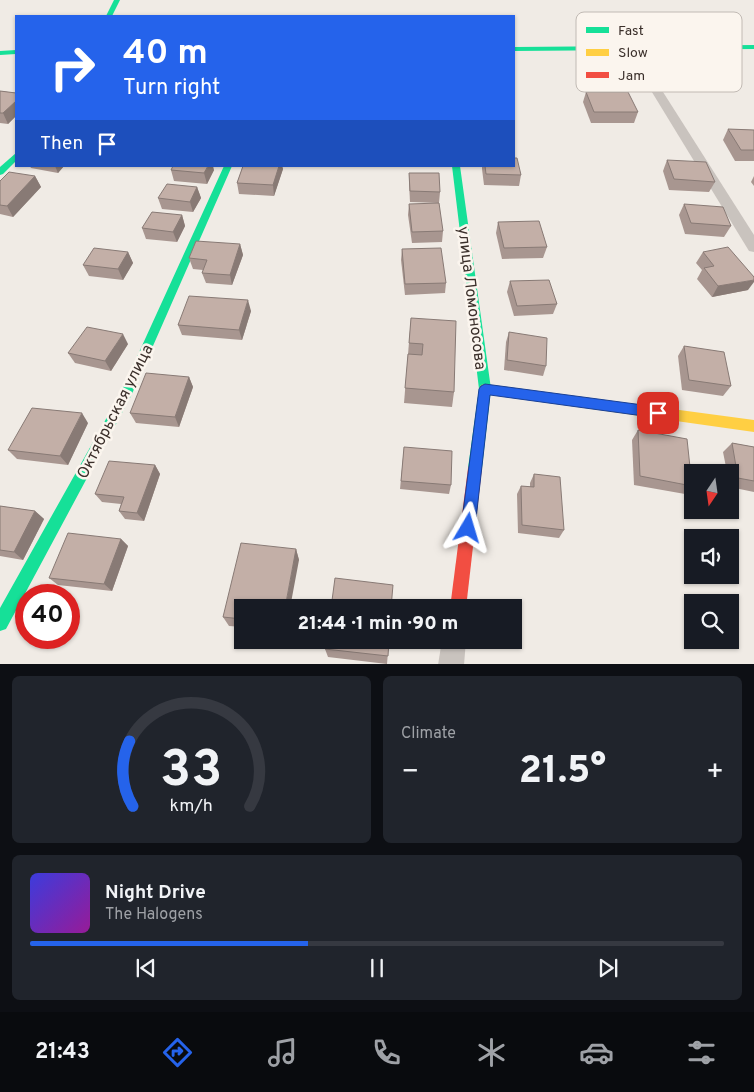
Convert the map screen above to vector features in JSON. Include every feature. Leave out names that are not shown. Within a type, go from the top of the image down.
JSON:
[{"type":"street","points":[[110,15],[117,0]]},
{"type":"street","points":[[515,49],[576,48]]},
{"type":"street","points":[[0,53],[15,52]]},
{"type":"street","points":[[657,92],[754,247]]},
{"type":"street","points":[[0,172],[15,157]]},
{"type":"street","name":"Октябрьская улица","points":[[0,622],[126,396],[228,167]]},
{"type":"street","name":"улица Ломоносова","points":[[456,167],[485,389],[459,599]]},
{"type":"street","points":[[485,389],[754,426]]},
{"type":"street","points":[[451,664],[453,649]]},
{"type":"building","points":[[0,91],[15,93],[15,102],[3,113],[0,113]]},
{"type":"building","points":[[586,92],[628,92],[638,112],[594,112]]},
{"type":"building","points":[[728,129],[754,130],[754,150],[741,150]]},
{"type":"building","points":[[515,158],[517,158],[521,175],[486,174],[485,167],[515,167]]},
{"type":"building","points":[[667,160],[706,162],[715,182],[674,179]]},
{"type":"building","points":[[172,167],[207,167],[204,173],[171,170]]},
{"type":"building","points":[[243,167],[279,167],[273,185],[237,183]]},
{"type":"building","points":[[9,172],[35,176],[7,206],[0,205],[0,181]]},
{"type":"building","points":[[409,173],[439,173],[440,192],[410,191]]},
{"type":"building","points":[[167,184],[197,187],[190,202],[158,198]]},
{"type":"building","points":[[439,203],[443,231],[412,232],[409,204]]},
{"type":"building","points":[[684,204],[723,207],[731,226],[691,223]]},
{"type":"building","points":[[152,212],[182,215],[173,232],[142,228]]},
{"type":"building","points":[[539,221],[547,247],[504,248],[498,222]]},
{"type":"building","points":[[196,241],[240,244],[230,275],[202,273],[207,260],[189,258]]},
{"type":"building","points":[[728,247],[754,277],[754,280],[718,286],[704,268],[714,266],[703,252]]},
{"type":"building","points":[[94,248],[128,252],[118,269],[83,265]]},
{"type":"building","points":[[441,248],[446,283],[405,284],[402,249]]},
{"type":"building","points":[[549,280],[557,304],[517,306],[510,281]]},
{"type":"building","points":[[189,296],[248,300],[239,330],[178,325]]},
{"type":"building","points":[[411,318],[456,321],[454,392],[405,388],[408,354],[422,355],[423,344],[409,343]]},
{"type":"building","points":[[87,327],[123,334],[105,361],[68,353]]},
{"type":"building","points":[[509,332],[547,338],[546,366],[507,360]]},
{"type":"building","points":[[684,346],[724,352],[731,386],[689,380]]},
{"type":"building","points":[[146,373],[189,377],[175,417],[130,413]]},
{"type":"building","points":[[32,408],[82,413],[60,456],[8,450]]},
{"type":"building","points":[[638,430],[687,439],[690,464],[684,464],[684,484],[640,476]]},
{"type":"building","points":[[732,443],[754,447],[754,481],[739,478],[739,464],[736,464]]},
{"type":"building","points":[[404,447],[452,451],[451,485],[401,481]]},
{"type":"building","points":[[109,461],[155,465],[137,513],[119,511],[124,497],[95,494]]},
{"type":"building","points":[[534,474],[560,477],[564,530],[522,525],[521,486],[534,487]]},
{"type":"building","points":[[0,506],[35,511],[14,552],[0,550]]},
{"type":"building","points":[[68,533],[121,539],[104,584],[49,578]]},
{"type":"building","points":[[241,543],[296,549],[287,599],[234,599],[234,618],[223,617]]},
{"type":"building","points":[[335,578],[393,585],[392,599],[332,599]]},
{"type":"building","points":[[325,649],[388,649],[388,656]]},
{"type":"traffic: fast","points":[[110,15],[117,0]]},
{"type":"traffic: fast","points":[[742,47],[754,47]]},
{"type":"traffic: fast","points":[[515,49],[576,48]]},
{"type":"traffic: fast","points":[[0,53],[15,52]]},
{"type":"traffic: fast","points":[[0,172],[15,157]]},
{"type":"traffic: fast","points":[[0,623],[125,396],[228,167]]},
{"type":"traffic: fast","points":[[456,167],[485,389],[475,468]]},
{"type":"traffic: slow","points":[[485,389],[754,426]]},
{"type":"traffic: jam","points":[[459,599],[475,468]]},
{"type":"route","points":[[468,528],[485,389],[658,413]]}]
